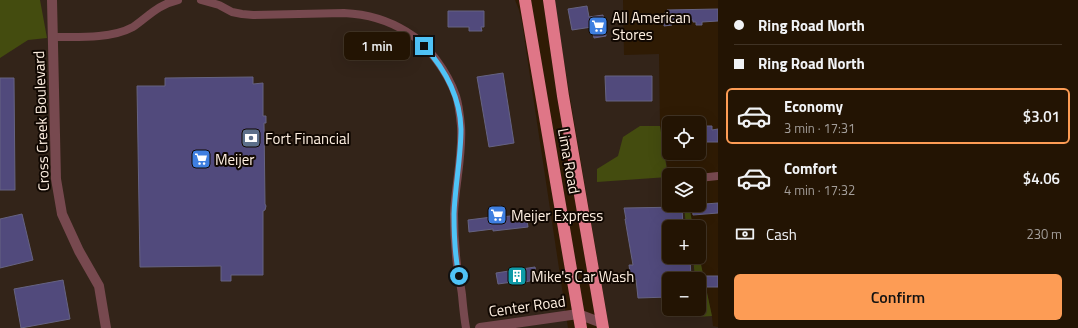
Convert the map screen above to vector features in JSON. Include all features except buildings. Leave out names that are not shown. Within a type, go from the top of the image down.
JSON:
[{"type":"highway","name":"Lima Road","points":[[525,0],[581,328]]},
{"type":"highway","name":"Lima Road","points":[[548,0],[602,326]]},
{"type":"street","name":"Cross Creek Boulevard","points":[[52,0],[56,179],[58,193],[62,214],[99,286],[106,328]]},
{"type":"street","points":[[53,37],[76,37],[118,33],[133,27],[156,9],[169,2],[178,0]]},
{"type":"street","points":[[201,0],[211,2],[232,12],[242,14],[344,13],[372,17],[386,21],[408,32],[432,54],[440,65],[450,84],[456,97],[459,109],[461,128],[460,153],[454,214],[457,266],[466,328]]},
{"type":"street","points":[[706,177],[718,176]]},
{"type":"street","name":"Center Road","points":[[480,328],[578,314],[602,326]]},
{"type":"street","points":[[581,328],[602,326]]},
{"type":"shaded area","points":[[0,0],[515,0],[522,23],[568,328],[0,328]]},
{"type":"shaded area","points":[[554,0],[623,0],[624,55],[659,54],[662,160],[666,160],[667,168],[662,168],[662,212],[690,212],[692,220],[662,220],[662,264],[701,264],[703,272],[662,272],[662,316],[706,316],[706,288],[713,326],[718,327],[609,328]]},
{"type":"green space","points":[[0,0],[40,0],[47,38],[28,40],[0,58]]},
{"type":"green space","points":[[640,126],[660,126],[662,139],[662,160],[665,160],[667,168],[662,168],[662,177],[597,182],[597,169],[618,156],[623,137]]},
{"type":"green space","points":[[685,212],[690,212],[692,220],[685,220]]},
{"type":"green space","points":[[694,264],[701,264],[703,272],[694,272]]},
{"type":"green space","points":[[706,288],[712,316],[697,317],[706,316]]},
{"type":"place","name":"All American Stores","points":[[598,26]]},
{"type":"place","name":"Fort Financial","points":[[251,138]]},
{"type":"place","name":"Meijer","points":[[201,159]]},
{"type":"place","name":"Meijer Express","points":[[497,215]]},
{"type":"place","name":"Mike's Car Wash","points":[[517,276]]},
{"type":"route","points":[[424,46],[440,65],[456,97],[459,109],[461,128],[460,153],[454,214],[459,276]]}]
